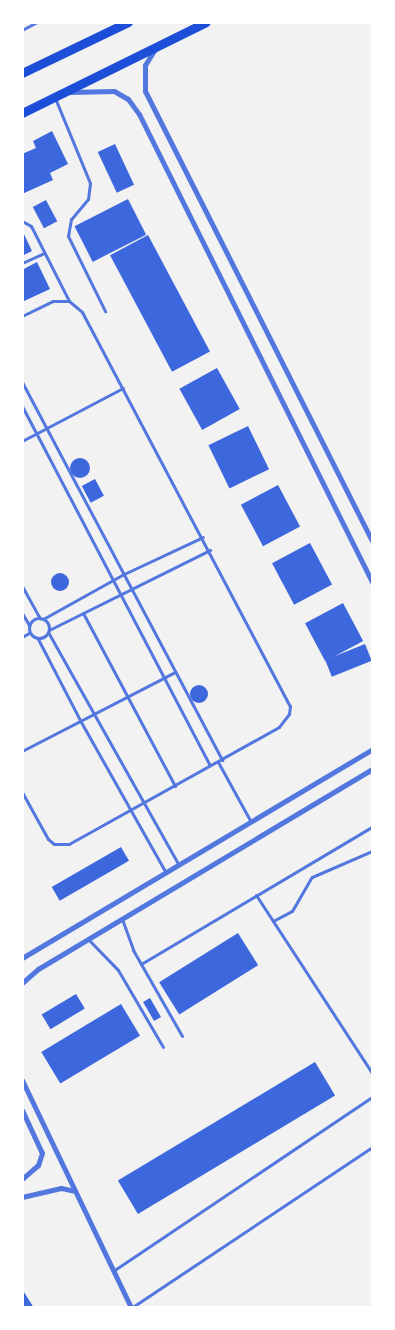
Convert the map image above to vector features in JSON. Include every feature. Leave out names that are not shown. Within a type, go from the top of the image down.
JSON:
[{"type":"main road","points":[[22,73],[128,22]]},
{"type":"main road","points":[[22,113],[206,22]]},
{"type":"street","points":[[157,46],[144,72],[148,99],[372,541]]},
{"type":"street","points":[[65,92],[114,91],[128,100],[139,114],[372,582]]},
{"type":"street","points":[[22,958],[179,866],[372,749]]},
{"type":"street","points":[[22,983],[38,969],[372,769]]},
{"type":"street","points":[[22,1080],[131,1308]]},
{"type":"street","points":[[22,1110],[42,1153],[38,1165],[22,1179]]},
{"type":"street","points":[[22,1197],[60,1188],[75,1191]]},
{"type":"lane","points":[[22,30],[37,22]]},
{"type":"lane","points":[[55,97],[90,183],[88,199],[70,219],[68,236],[105,311]]},
{"type":"lane","points":[[22,221],[31,226],[69,301],[82,312],[210,550],[290,706],[289,714],[279,727],[145,804],[61,845],[48,839],[22,792]]},
{"type":"lane","points":[[22,263],[44,253]]},
{"type":"lane","points":[[22,316],[53,301],[69,301]]},
{"type":"lane","points":[[22,382],[222,760]]},
{"type":"lane","points":[[22,440],[123,388]]},
{"type":"lane","points":[[22,406],[210,765]]},
{"type":"lane","points":[[29,625],[124,574],[203,537]]},
{"type":"lane","points":[[38,639],[49,631],[119,594],[210,550]]},
{"type":"lane","points":[[22,586],[49,631],[179,866]]},
{"type":"lane","points":[[22,613],[29,625],[29,633]]},
{"type":"lane","points":[[83,613],[135,715],[175,786]]},
{"type":"lane","points":[[22,636],[29,633]]},
{"type":"lane","points":[[29,633],[38,639],[80,722],[166,873]]},
{"type":"lane","points":[[22,751],[175,672]]},
{"type":"lane","points":[[218,762],[251,822]]},
{"type":"lane","points":[[141,964],[372,827]]},
{"type":"lane","points":[[273,921],[292,911],[312,877],[372,851]]},
{"type":"lane","points":[[256,895],[372,1073]]},
{"type":"lane","points":[[122,919],[141,964],[182,1036]]},
{"type":"lane","points":[[88,940],[118,970],[164,1047]]},
{"type":"lane","points":[[113,1271],[372,1097]]},
{"type":"lane","points":[[131,1308],[372,1147]]},
{"type":"building","points":[[52,131],[68,164],[50,173],[53,180],[22,194],[22,154],[36,148],[33,141]]},
{"type":"building","points":[[115,144],[134,185],[117,193],[98,152]]},
{"type":"building","points":[[128,199],[146,235],[93,262],[75,226]]},
{"type":"building","points":[[46,200],[57,221],[44,228],[33,207]]},
{"type":"building","points":[[22,230],[32,251],[22,256]]},
{"type":"building","points":[[148,235],[210,352],[172,372],[110,255]]},
{"type":"building","points":[[37,262],[50,289],[22,302],[22,270]]},
{"type":"building","points":[[217,368],[240,409],[202,430],[179,389]]},
{"type":"building","points":[[248,426],[269,469],[229,488],[208,445]]},
{"type":"building","points":[[80,458],[87,461],[90,468],[87,475],[80,478],[73,475],[70,468],[73,461]]},
{"type":"building","points":[[95,479],[104,496],[91,503],[82,486]]},
{"type":"building","points":[[278,485],[300,526],[263,546],[241,505]]},
{"type":"building","points":[[310,543],[332,584],[294,605],[272,563]]},
{"type":"building","points":[[60,573],[66,576],[69,582],[66,588],[60,591],[54,588],[51,582],[54,576]]},
{"type":"building","points":[[343,603],[363,641],[325,661],[305,623]]},
{"type":"building","points":[[365,644],[372,661],[332,677],[325,660]]},
{"type":"building","points":[[199,685],[205,688],[208,694],[205,700],[199,703],[193,700],[190,694],[193,688]]},
{"type":"building","points":[[121,847],[129,861],[60,901],[52,887]]},
{"type":"building","points":[[238,933],[258,965],[179,1015],[159,982]]},
{"type":"building","points":[[76,994],[85,1009],[50,1029],[42,1015]]},
{"type":"building","points":[[150,998],[161,1017],[154,1021],[143,1002]]},
{"type":"building","points":[[121,1004],[140,1036],[60,1084],[41,1052]]},
{"type":"building","points":[[315,1062],[335,1095],[138,1214],[118,1180]]},
{"type":"building","points":[[22,1289],[34,1308],[22,1308]]}]
